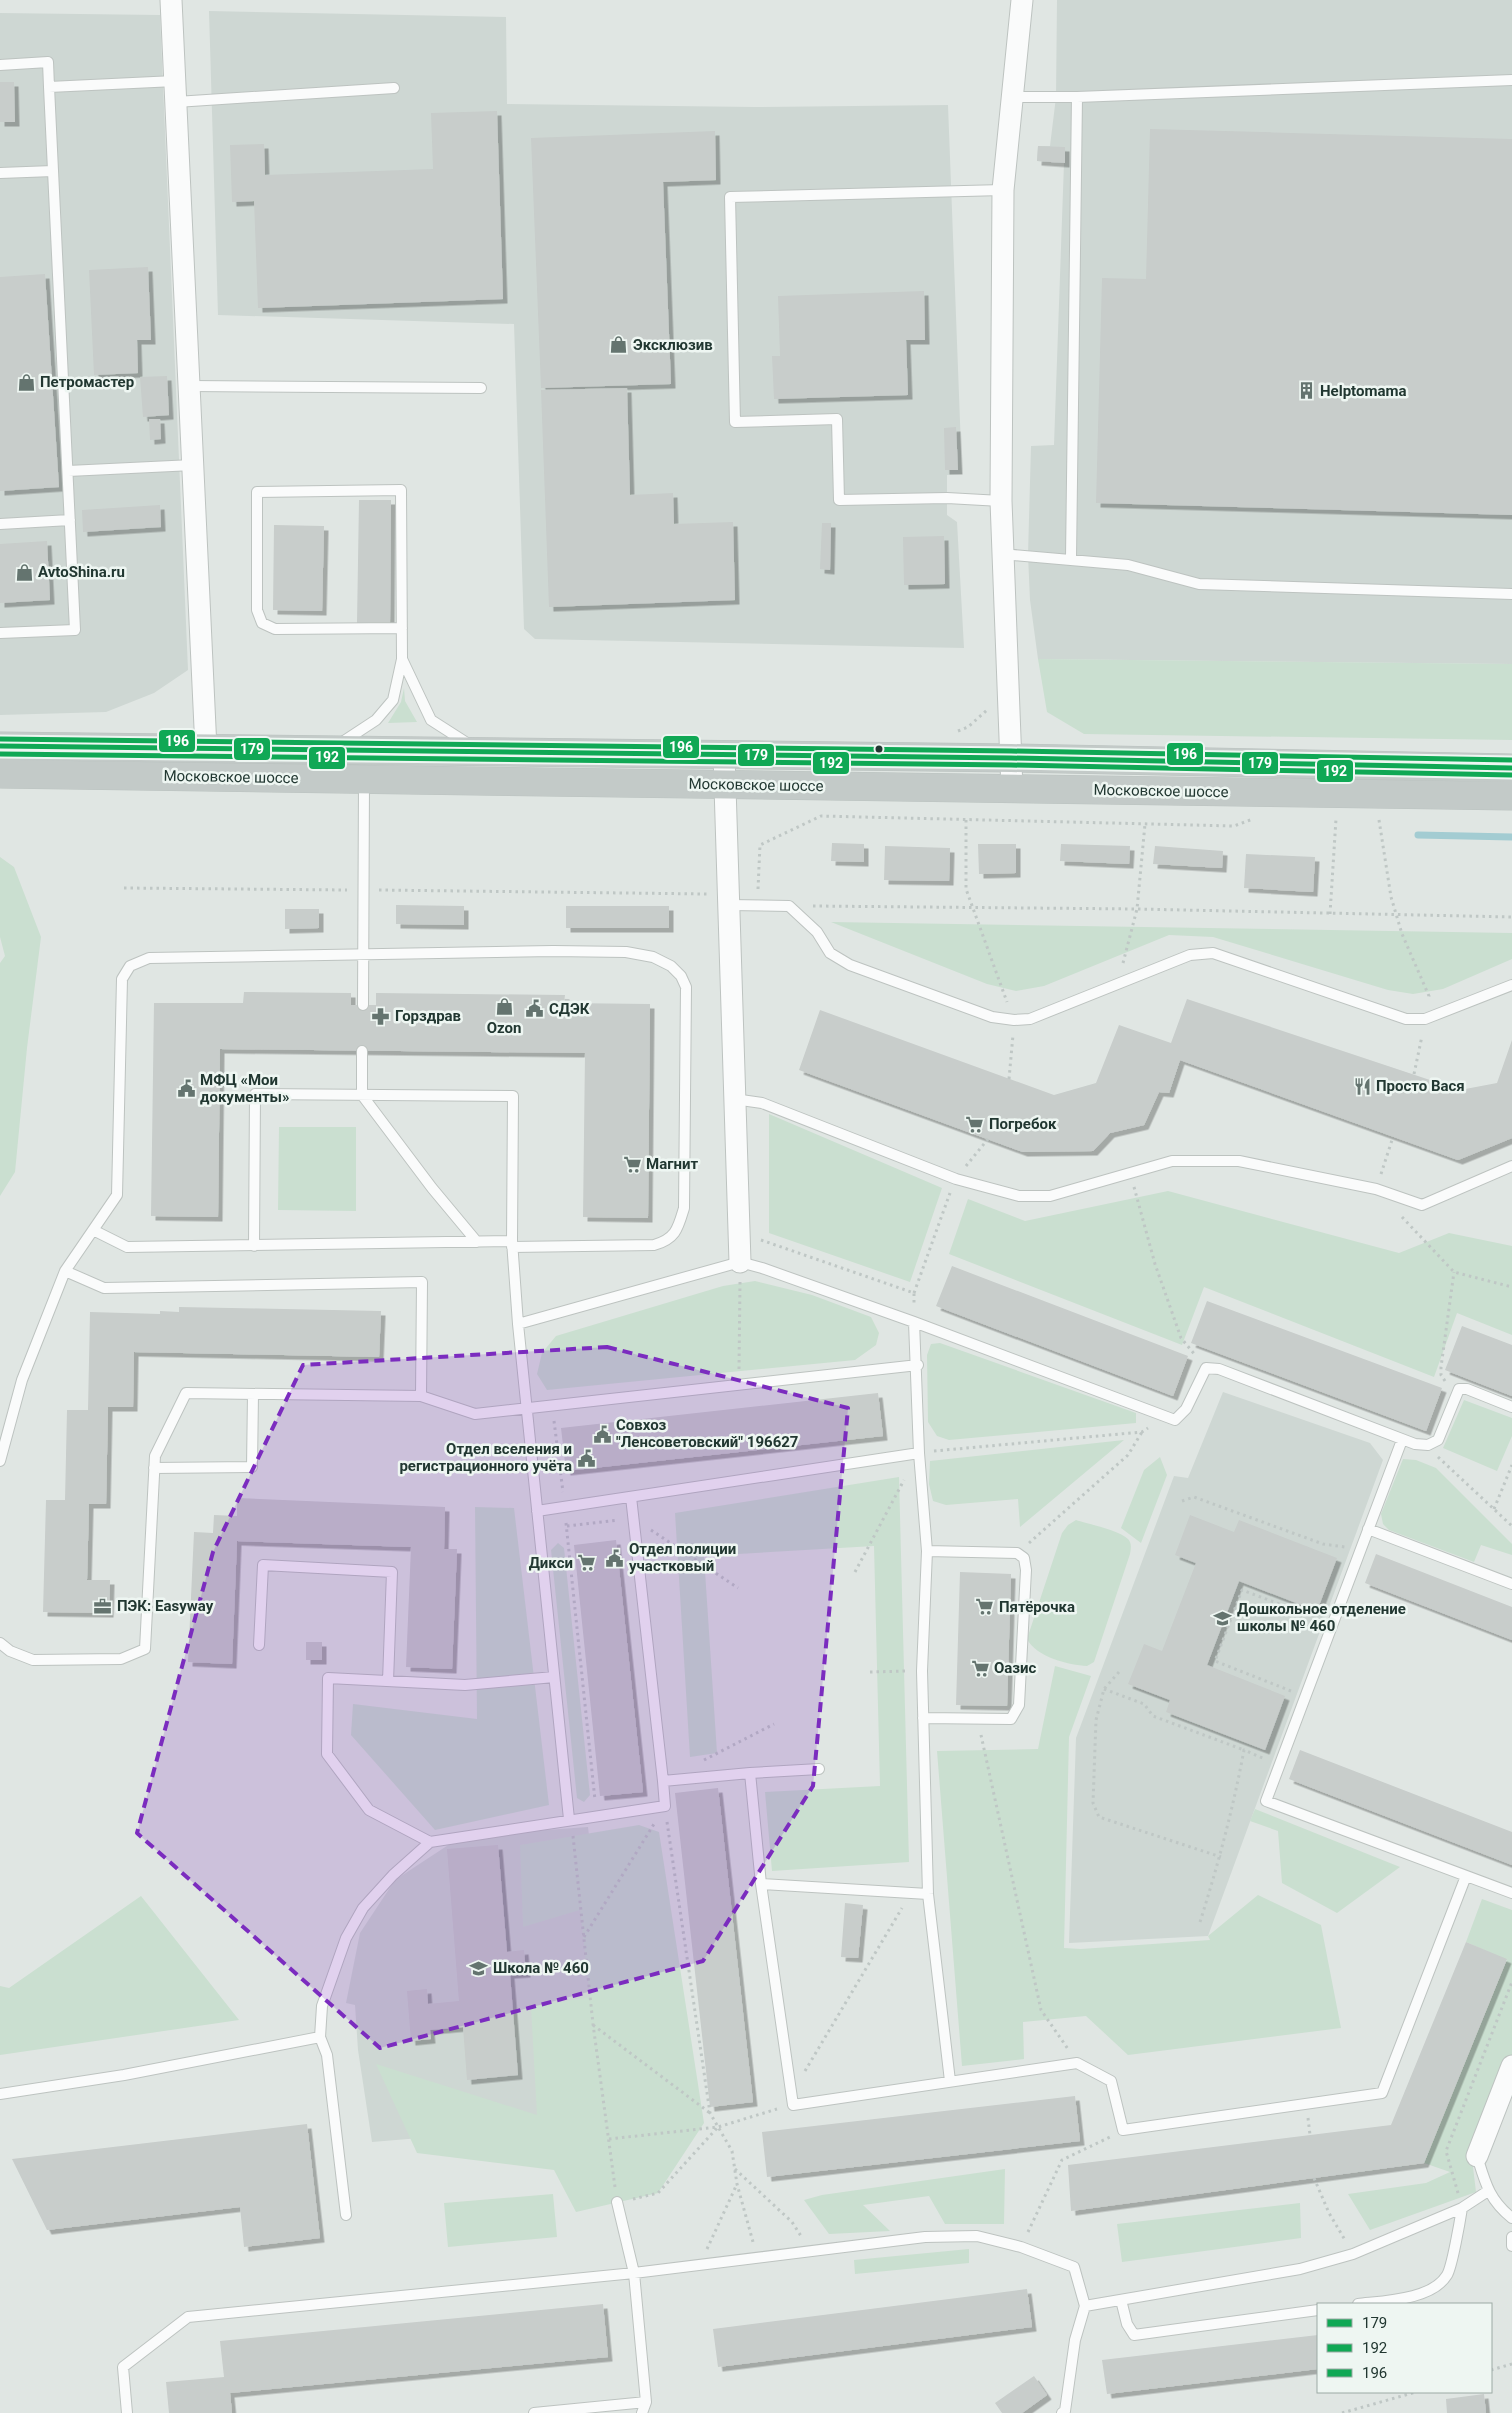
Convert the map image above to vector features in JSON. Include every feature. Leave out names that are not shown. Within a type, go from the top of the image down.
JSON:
[{"type":"highway","name":"Московское шоссе","points":[[0,746],[1011,758],[1512,768]]},
{"type":"highway","name":"Московское шоссе","points":[[0,774],[1512,796]]},
{"type":"street","points":[[171,0],[206,749]]},
{"type":"street","points":[[1012,790],[1001,501],[1003,190],[1022,0]]},
{"type":"street","points":[[724,755],[740,1262]]},
{"type":"street","points":[[1477,2156],[1512,2066]]},
{"type":"lane","points":[[0,65],[48,62],[75,630],[0,634]]},
{"type":"lane","points":[[1013,97],[1077,97],[1512,80]]},
{"type":"lane","points":[[49,87],[175,81]]},
{"type":"lane","points":[[176,102],[394,88]]},
{"type":"lane","points":[[1071,558],[1077,97]]},
{"type":"lane","points":[[0,174],[53,171]]},
{"type":"lane","points":[[1001,501],[947,498],[839,500],[837,420],[735,422],[730,197],[1003,190]]},
{"type":"lane","points":[[189,386],[481,388]]},
{"type":"lane","points":[[68,470],[193,465]]},
{"type":"lane","points":[[328,751],[376,720],[393,700],[402,659],[402,628],[401,490],[257,492],[258,610],[262,623],[275,629],[402,628]]},
{"type":"lane","points":[[0,524],[70,520]]},
{"type":"lane","points":[[1002,554],[1071,558],[1128,565],[1199,584],[1512,594]]},
{"type":"lane","points":[[402,659],[432,720],[480,752]]},
{"type":"lane","points":[[362,1005],[364,779]]},
{"type":"lane","points":[[728,900],[757,905],[789,906],[816,932],[830,953],[850,965],[992,1017],[1014,1020],[1030,1019],[1190,955],[1213,953],[1406,1020],[1425,1019],[1512,985]]},
{"type":"lane","points":[[0,1462],[22,1380],[65,1271],[93,1230],[117,1195],[122,979],[130,966],[149,958],[626,952],[653,957],[671,966],[680,976],[686,987],[684,1208],[678,1228],[667,1241],[654,1245],[477,1242],[127,1248],[93,1230]]},
{"type":"lane","points":[[362,1051],[362,1095],[432,1188],[477,1242]]},
{"type":"lane","points":[[254,1246],[255,1094],[513,1096],[512,1244],[518,1324],[569,1820]]},
{"type":"lane","points":[[734,1098],[762,1103],[956,1178],[1019,1196],[1050,1196],[1172,1161],[1239,1161],[1376,1190],[1422,1205],[1512,1166]]},
{"type":"lane","points":[[518,1324],[740,1262],[914,1322],[1163,1418],[1175,1420],[1186,1409],[1206,1368],[1219,1369],[1402,1440],[1428,1445],[1438,1440],[1459,1389],[1467,1389],[1512,1408]]},
{"type":"lane","points":[[65,1271],[104,1288],[422,1282],[421,1396]]},
{"type":"lane","points":[[914,1322],[918,1365],[919,1452],[927,1551],[922,1671],[928,1894],[950,2081]]},
{"type":"lane","points":[[0,1643],[10,1651],[33,1660],[121,1659],[145,1648],[155,1456],[186,1393],[421,1396],[475,1414],[918,1365]]},
{"type":"lane","points":[[154,1468],[252,1467],[253,1394]]},
{"type":"lane","points":[[1402,1440],[1266,1801],[1512,1892]]},
{"type":"lane","points":[[537,1511],[919,1452]]},
{"type":"lane","points":[[346,2215],[327,2054],[320,2037],[322,2006],[346,1938],[363,1908],[392,1875],[430,1842],[665,1806],[631,1497]]},
{"type":"lane","points":[[1368,1530],[1512,1584]]},
{"type":"lane","points":[[923,1718],[1011,1719],[1019,1705],[1026,1570],[1024,1558],[1018,1553],[927,1551]]},
{"type":"lane","points":[[259,1645],[263,1565],[392,1572],[388,1681]]},
{"type":"lane","points":[[430,1842],[369,1810],[327,1754],[328,1678],[465,1685],[554,1677]]},
{"type":"lane","points":[[663,1781],[819,1769]]},
{"type":"lane","points":[[750,1773],[761,1884],[793,2105],[1078,2063],[1111,2081],[1123,2130],[1382,2094],[1466,1876]]},
{"type":"lane","points":[[761,1884],[928,1894]]},
{"type":"lane","points":[[0,2094],[124,2076],[320,2037]]},
{"type":"lane","points":[[1477,2156],[1488,2191],[1503,2211],[1512,2218]]},
{"type":"lane","points":[[1085,2306],[1300,2269],[1354,2254],[1462,2208],[1488,2191]]},
{"type":"lane","points":[[617,2202],[634,2273],[646,2402],[642,2413]]},
{"type":"lane","points":[[1365,2303],[1416,2296],[1434,2286],[1447,2275],[1462,2208]]},
{"type":"lane","points":[[127,2413],[123,2367],[188,2317],[634,2273],[925,2237],[978,2236],[1021,2247],[1074,2267],[1085,2306],[1075,2340],[1065,2412]]},
{"type":"lane","points":[[1512,2237],[1512,2246]]},
{"type":"lane","points":[[1121,2300],[1127,2324],[1134,2335],[1317,2310]]},
{"type":"lane","points":[[534,2413],[646,2402]]},
{"type":"path","points":[[950,731],[968,727],[986,711],[988,706]]},
{"type":"path","points":[[757,905],[760,845],[806,821],[833,815],[1234,826],[1259,817]]},
{"type":"path","points":[[1330,914],[1336,818]]},
{"type":"path","points":[[1378,818],[1381,826],[1391,897],[1396,915],[1402,934],[1429,996],[1414,1074]]},
{"type":"path","points":[[966,820],[966,889],[1014,1020],[1010,1079]]},
{"type":"path","points":[[1118,983],[1137,909],[1145,824]]},
{"type":"path","points":[[124,888],[364,890],[728,900]]},
{"type":"path","points":[[789,906],[1137,909],[1512,917]]},
{"type":"path","points":[[1393,1137],[1376,1190],[1454,1272],[1512,1287]]},
{"type":"path","points":[[914,1322],[914,1293],[956,1178],[988,1139]]},
{"type":"path","points":[[1138,1199],[1155,1264],[1181,1338],[1206,1368]]},
{"type":"path","points":[[762,1240],[914,1293]]},
{"type":"path","points":[[739,1384],[740,1262]]},
{"type":"path","points":[[1454,1272],[1441,1375],[1445,1381],[1459,1389]]},
{"type":"path","points":[[552,1405],[565,1507],[597,1816]]},
{"type":"path","points":[[1018,1553],[1128,1455],[1142,1432],[1163,1418]]},
{"type":"path","points":[[855,1572],[919,1452],[1142,1432]]},
{"type":"path","points":[[1428,1445],[1439,1459],[1512,1526]]},
{"type":"path","points":[[1494,1509],[1512,1465]]},
{"type":"path","points":[[1182,1501],[1194,1497],[1323,1544],[1345,1548]]},
{"type":"path","points":[[567,1526],[633,1518],[738,1588]]},
{"type":"path","points":[[1291,1691],[1215,1661],[1242,1590],[1319,1620]]},
{"type":"path","points":[[870,1672],[922,1671]]},
{"type":"path","points":[[1119,1672],[1104,1688],[1096,1730],[1093,1803],[1099,1817],[1220,1857]]},
{"type":"path","points":[[1289,1699],[1293,1683]]},
{"type":"path","points":[[1104,1688],[1144,1704],[1153,1716],[1266,1760],[1270,1751]]},
{"type":"path","points":[[978,1720],[1041,2010],[1078,2063]]},
{"type":"path","points":[[697,1763],[774,1724]]},
{"type":"path","points":[[1200,1922],[1220,1857],[1244,1750]]},
{"type":"path","points":[[584,1937],[665,1806]]},
{"type":"path","points":[[665,1806],[710,2114]]},
{"type":"path","points":[[573,1836],[593,2024],[617,2202],[658,2193],[718,2127]]},
{"type":"path","points":[[791,2091],[813,2059],[911,1893]]},
{"type":"path","points":[[1462,2208],[1446,2152],[1512,1982]]},
{"type":"path","points":[[593,2024],[710,2114],[732,2151],[738,2184],[757,2258]]},
{"type":"path","points":[[609,2139],[718,2127],[793,2105]]},
{"type":"path","points":[[1021,2247],[1062,2160],[1123,2130]]},
{"type":"path","points":[[735,2169],[792,2222],[811,2251]]},
{"type":"path","points":[[1314,2178],[1329,2213],[1354,2254]]},
{"type":"path","points":[[702,2264],[710,2239],[738,2184]]},
{"type":"path","points":[[1492,2370],[1512,2364]]},
{"type":"path","points":[[1342,2413],[1412,2393]]},
{"type":"highlighted area","points":[[607,1347],[848,1408],[813,1786],[703,1961],[380,2048],[137,1833],[213,1552],[303,1365]]},
{"type":"shaded area","points":[[1057,0],[1512,0],[1512,664],[1038,659],[1030,600],[1028,555],[1031,446],[1054,445],[1064,163],[1037,161],[1038,146],[1050,146],[1056,97]]},
{"type":"shaded area","points":[[209,11],[506,17],[507,104],[755,107],[948,105],[962,474],[947,475],[947,515],[957,522],[964,648],[535,639],[524,629],[514,324],[218,315]]},
{"type":"shaded area","points":[[0,13],[160,15],[188,670],[154,693],[106,712],[0,715]]},
{"type":"shaded area","name":"Дошкольное отделение школы № 460","points":[[1223,1392],[1370,1443],[1383,1460],[1208,1936],[1069,1943],[1076,1738],[1174,1476],[1188,1478]]},
{"type":"shaded area","name":"Школа № 460","points":[[588,1827],[622,2121],[372,2142],[358,2050],[355,2005],[346,2003],[360,1933],[395,1880],[462,1836]]},
{"type":"green space","points":[[1038,659],[1512,664],[1512,740],[1084,734],[1047,712]]},
{"type":"green space","points":[[404,688],[405,701],[417,722],[388,723],[401,702]]},
{"type":"green space","points":[[0,857],[14,867],[41,937],[27,1048],[15,1172],[0,1196],[0,963],[5,956],[0,937]]},
{"type":"green space","points":[[831,922],[1512,933],[1512,959],[1443,989],[1413,994],[1388,990],[1213,937],[1169,935],[1044,986],[1016,991],[987,984]]},
{"type":"green space","points":[[769,1114],[942,1188],[910,1282],[769,1233]]},
{"type":"green space","points":[[279,1127],[356,1127],[356,1211],[278,1210]]},
{"type":"green space","points":[[1168,1191],[1399,1253],[1449,1233],[1512,1246],[1512,1335],[1457,1313],[1434,1377],[1204,1287],[1182,1345],[949,1254],[968,1199],[1025,1221]]},
{"type":"green space","points":[[755,1281],[812,1295],[871,1317],[879,1333],[876,1345],[855,1360],[547,1390],[537,1374],[542,1353],[556,1336],[723,1286]]},
{"type":"green space","points":[[940,1343],[1136,1413],[1136,1423],[949,1440],[937,1436],[928,1422],[927,1355],[931,1344]]},
{"type":"green space","points":[[1464,1400],[1512,1418],[1512,1436],[1497,1471],[1443,1448]]},
{"type":"green space","points":[[1124,1440],[1020,1527],[1018,1499],[946,1505],[933,1501],[929,1484],[930,1461]]},
{"type":"green space","points":[[1160,1457],[1167,1475],[1141,1543],[1121,1528],[1144,1470]]},
{"type":"green space","points":[[1403,1459],[1416,1460],[1436,1468],[1512,1544],[1512,1555],[1481,1545],[1474,1562],[1389,1530],[1383,1524],[1381,1514]]},
{"type":"green space","points":[[899,1477],[909,1862],[772,1871],[765,1792],[880,1786],[874,1546],[704,1556],[717,1753],[690,1757],[675,1513]]},
{"type":"green space","points":[[475,1507],[514,1508],[549,1805],[435,1830],[351,1735],[353,1704],[477,1719]]},
{"type":"green space","points":[[1076,1520],[1118,1533],[1128,1539],[1131,1546],[1094,1662],[1087,1666],[1062,1662],[1045,1655],[1031,1645],[1027,1639],[1062,1533],[1068,1525]]},
{"type":"green space","points":[[558,1543],[564,1548],[590,1795],[584,1802],[577,1798],[551,1550]]},
{"type":"green space","points":[[1055,1666],[1091,1676],[1069,1737],[1064,1948],[1081,1949],[1210,1940],[1208,1936],[1258,1895],[1321,1925],[1341,2028],[1128,2055],[1086,2016],[1023,2022],[1024,2059],[962,2066],[937,1751],[1038,1749]]},
{"type":"green space","points":[[1255,1809],[1400,1867],[1337,1913],[1282,1883],[1278,1831],[1250,1821]]},
{"type":"green space","points":[[639,1825],[659,1832],[704,2123],[658,2193],[576,2212],[554,2170],[417,2153],[376,2064],[537,2115],[531,2007],[590,1997],[580,1910],[523,1927],[520,1845]]},
{"type":"green space","points":[[141,1896],[239,2020],[0,2055],[0,1986],[9,1988]]},
{"type":"green space","points":[[1482,1899],[1512,1910],[1512,2056],[1472,2159],[1476,2192],[1370,2230],[1348,2194],[1426,2183],[1450,2172],[1424,2163],[1507,1960],[1466,1942]]},
{"type":"green space","points":[[1005,2169],[1004,2224],[945,2224],[929,2196],[863,2205],[890,2231],[829,2234],[804,2200],[822,2195]]},
{"type":"green space","points":[[553,2194],[557,2237],[448,2247],[444,2203]]},
{"type":"green space","points":[[1300,2203],[1301,2238],[1122,2262],[1117,2224]]},
{"type":"green space","points":[[969,2249],[969,2263],[855,2274],[854,2260]]},
{"type":"building","points":[[0,82],[14,82],[15,122],[0,122]]},
{"type":"building","points":[[497,111],[503,299],[258,308],[254,201],[232,202],[230,145],[264,144],[265,175],[433,169],[431,113]]},
{"type":"building","name":"Helptomama","points":[[1150,129],[1512,139],[1512,515],[1096,503],[1102,278],[1146,279]]},
{"type":"building","points":[[715,131],[716,180],[663,182],[671,384],[541,388],[531,138]]},
{"type":"building","points":[[1038,146],[1065,147],[1065,163],[1037,161]]},
{"type":"building","points":[[148,267],[151,340],[137,340],[138,373],[94,375],[89,270]]},
{"type":"building","name":"Петромастер","points":[[45,274],[59,487],[0,491],[0,277]]},
{"type":"building","points":[[924,291],[925,340],[906,340],[908,395],[774,399],[772,356],[780,356],[778,296]]},
{"type":"building","points":[[167,376],[169,415],[143,417],[140,377]]},
{"type":"building","points":[[627,388],[630,495],[673,493],[674,524],[733,522],[735,600],[549,607],[541,390]]},
{"type":"building","points":[[149,419],[160,419],[161,439],[150,440]]},
{"type":"building","points":[[956,427],[958,470],[945,470],[944,428]]},
{"type":"building","points":[[359,500],[391,500],[390,623],[357,623]]},
{"type":"building","points":[[160,505],[161,527],[83,532],[82,510]]},
{"type":"building","points":[[822,523],[831,523],[830,570],[820,569]]},
{"type":"building","points":[[274,525],[324,526],[322,611],[273,610]]},
{"type":"building","points":[[944,536],[945,584],[904,585],[903,537]]},
{"type":"building","name":"AvtoShina.ru","points":[[47,541],[50,600],[0,603],[0,544]]},
{"type":"building","points":[[832,843],[864,844],[864,862],[831,861]]},
{"type":"building","points":[[978,844],[1016,844],[1016,873],[979,874]]},
{"type":"building","points":[[1061,844],[1130,846],[1129,864],[1060,861]]},
{"type":"building","points":[[885,846],[950,848],[949,881],[884,880]]},
{"type":"building","points":[[1155,846],[1223,851],[1222,868],[1153,864]]},
{"type":"building","points":[[1246,854],[1315,857],[1313,892],[1244,888]]},
{"type":"building","points":[[396,905],[464,906],[464,925],[396,924]]},
{"type":"building","points":[[566,906],[669,906],[669,928],[566,928]]},
{"type":"building","points":[[285,909],[319,909],[319,928],[285,929]]},
{"type":"building","points":[[244,992],[351,993],[351,1005],[376,1005],[376,993],[565,995],[564,1003],[650,1004],[648,1218],[583,1217],[585,1053],[220,1049],[218,1217],[151,1216],[154,1003],[243,1003]]},
{"type":"building","points":[[1187,999],[1460,1090],[1497,1083],[1512,1040],[1512,1138],[1458,1160],[1180,1060],[1169,1093],[1159,1092],[1144,1125],[1110,1133],[1093,1151],[1023,1152],[799,1070],[820,1010],[1054,1095],[1096,1083],[1119,1025],[1171,1043]]},
{"type":"building","points":[[952,1266],[1188,1356],[1173,1396],[936,1306]]},
{"type":"building","points":[[1207,1301],[1442,1388],[1426,1431],[1191,1343]]},
{"type":"building","points":[[179,1307],[381,1311],[379,1357],[134,1352],[133,1407],[108,1407],[106,1504],[89,1504],[87,1580],[110,1580],[109,1613],[43,1612],[46,1500],[65,1500],[67,1410],[88,1410],[90,1312],[160,1314],[160,1311],[179,1312]]},
{"type":"building","points":[[1462,1326],[1512,1345],[1512,1396],[1445,1370]]},
{"type":"building","points":[[878,1393],[883,1436],[566,1471],[561,1428]]},
{"type":"building","points":[[237,1498],[445,1507],[444,1549],[457,1549],[452,1669],[406,1667],[411,1547],[237,1541],[232,1664],[188,1662],[194,1532],[213,1533],[214,1515],[237,1516]]},
{"type":"building","points":[[1190,1515],[1234,1532],[1239,1520],[1337,1558],[1317,1611],[1239,1581],[1207,1665],[1285,1696],[1265,1750],[1166,1712],[1170,1700],[1128,1684],[1144,1644],[1162,1651],[1196,1563],[1175,1555]]},
{"type":"building","points":[[616,1540],[643,1792],[600,1796],[574,1545]]},
{"type":"building","points":[[1376,1554],[1512,1607],[1512,1640],[1365,1583]]},
{"type":"building","name":"Пятёрочка","points":[[960,1572],[1011,1574],[1007,1706],[956,1705]]},
{"type":"building","points":[[306,1642],[322,1642],[322,1660],[306,1660]]},
{"type":"building","points":[[1300,1750],[1512,1832],[1512,1865],[1289,1779]]},
{"type":"building","points":[[718,1788],[753,2102],[710,2107],[675,1793]]},
{"type":"building","points":[[498,1845],[507,1952],[524,1950],[526,1973],[510,1974],[518,2075],[467,2080],[463,2027],[430,2030],[431,2039],[411,2041],[407,1991],[427,1989],[428,2004],[459,2001],[447,1849]]},
{"type":"building","points":[[845,1903],[863,1905],[858,1958],[841,1957]]},
{"type":"building","points":[[1466,1942],[1507,1959],[1424,2163],[1071,2211],[1068,2165],[1391,2125]]},
{"type":"building","points":[[1075,2096],[1080,2141],[767,2177],[762,2132]]},
{"type":"building","points":[[307,2124],[320,2238],[244,2247],[240,2207],[47,2230],[12,2159]]},
{"type":"building","points":[[1027,2289],[1032,2327],[718,2367],[713,2329]]},
{"type":"building","points":[[603,2304],[608,2357],[230,2393],[232,2413],[169,2413],[166,2382],[224,2377],[220,2341]]},
{"type":"building","points":[[1317,2335],[1317,2369],[1107,2394],[1102,2360]]},
{"type":"building","points":[[1034,2376],[1047,2395],[1022,2413],[1002,2413],[995,2403]]},
{"type":"building","points":[[1484,2394],[1486,2413],[1447,2413],[1446,2399]]},
{"type":"waterway","points":[[1418,835],[1512,837]]},
{"type":"transit line","name":"196","points":[[0,739],[1011,751],[1512,760]]},
{"type":"transit line","name":"179","points":[[0,746],[1011,758],[1512,768]]},
{"type":"transit line","name":"192","points":[[0,754],[1011,765],[1512,775]]},
{"type":"place","name":"Эксклюзив","points":[[619,345]]},
{"type":"place","name":"Петромастер","points":[[26,382]]},
{"type":"place","name":"Helptomama","points":[[1306,391]]},
{"type":"place","name":"AvtoShina.ru","points":[[24,572]]},
{"type":"place","name":"Ozon","points":[[504,1007]]},
{"type":"place","name":"СДЭК","points":[[535,1009]]},
{"type":"place","name":"Горздрав","points":[[381,1016]]},
{"type":"place","name":"Просто Вася","points":[[1362,1086]]},
{"type":"place","name":"МФЦ «Мои документы»","points":[[186,1089]]},
{"type":"place","name":"Погребок","points":[[975,1124]]},
{"type":"place","name":"Магнит","points":[[632,1164]]},
{"type":"place","name":"Совхоз \"Ленсоветовский\" 196627","points":[[602,1434]]},
{"type":"place","name":"Отдел вселения и регистрационного учёта","points":[[586,1458]]},
{"type":"place","name":"Отдел полиции участковый","points":[[615,1558]]},
{"type":"place","name":"Дикси","points":[[587,1563]]},
{"type":"place","name":"ПЭК: Easyway","points":[[103,1606]]},
{"type":"place","name":"Пятёрочка","points":[[985,1607]]},
{"type":"place","name":"Дошкольное отделение школы № 460","points":[[1223,1618]]},
{"type":"place","name":"Оазис","points":[[980,1668]]},
{"type":"place","name":"Школа № 460","points":[[479,1968]]}]
